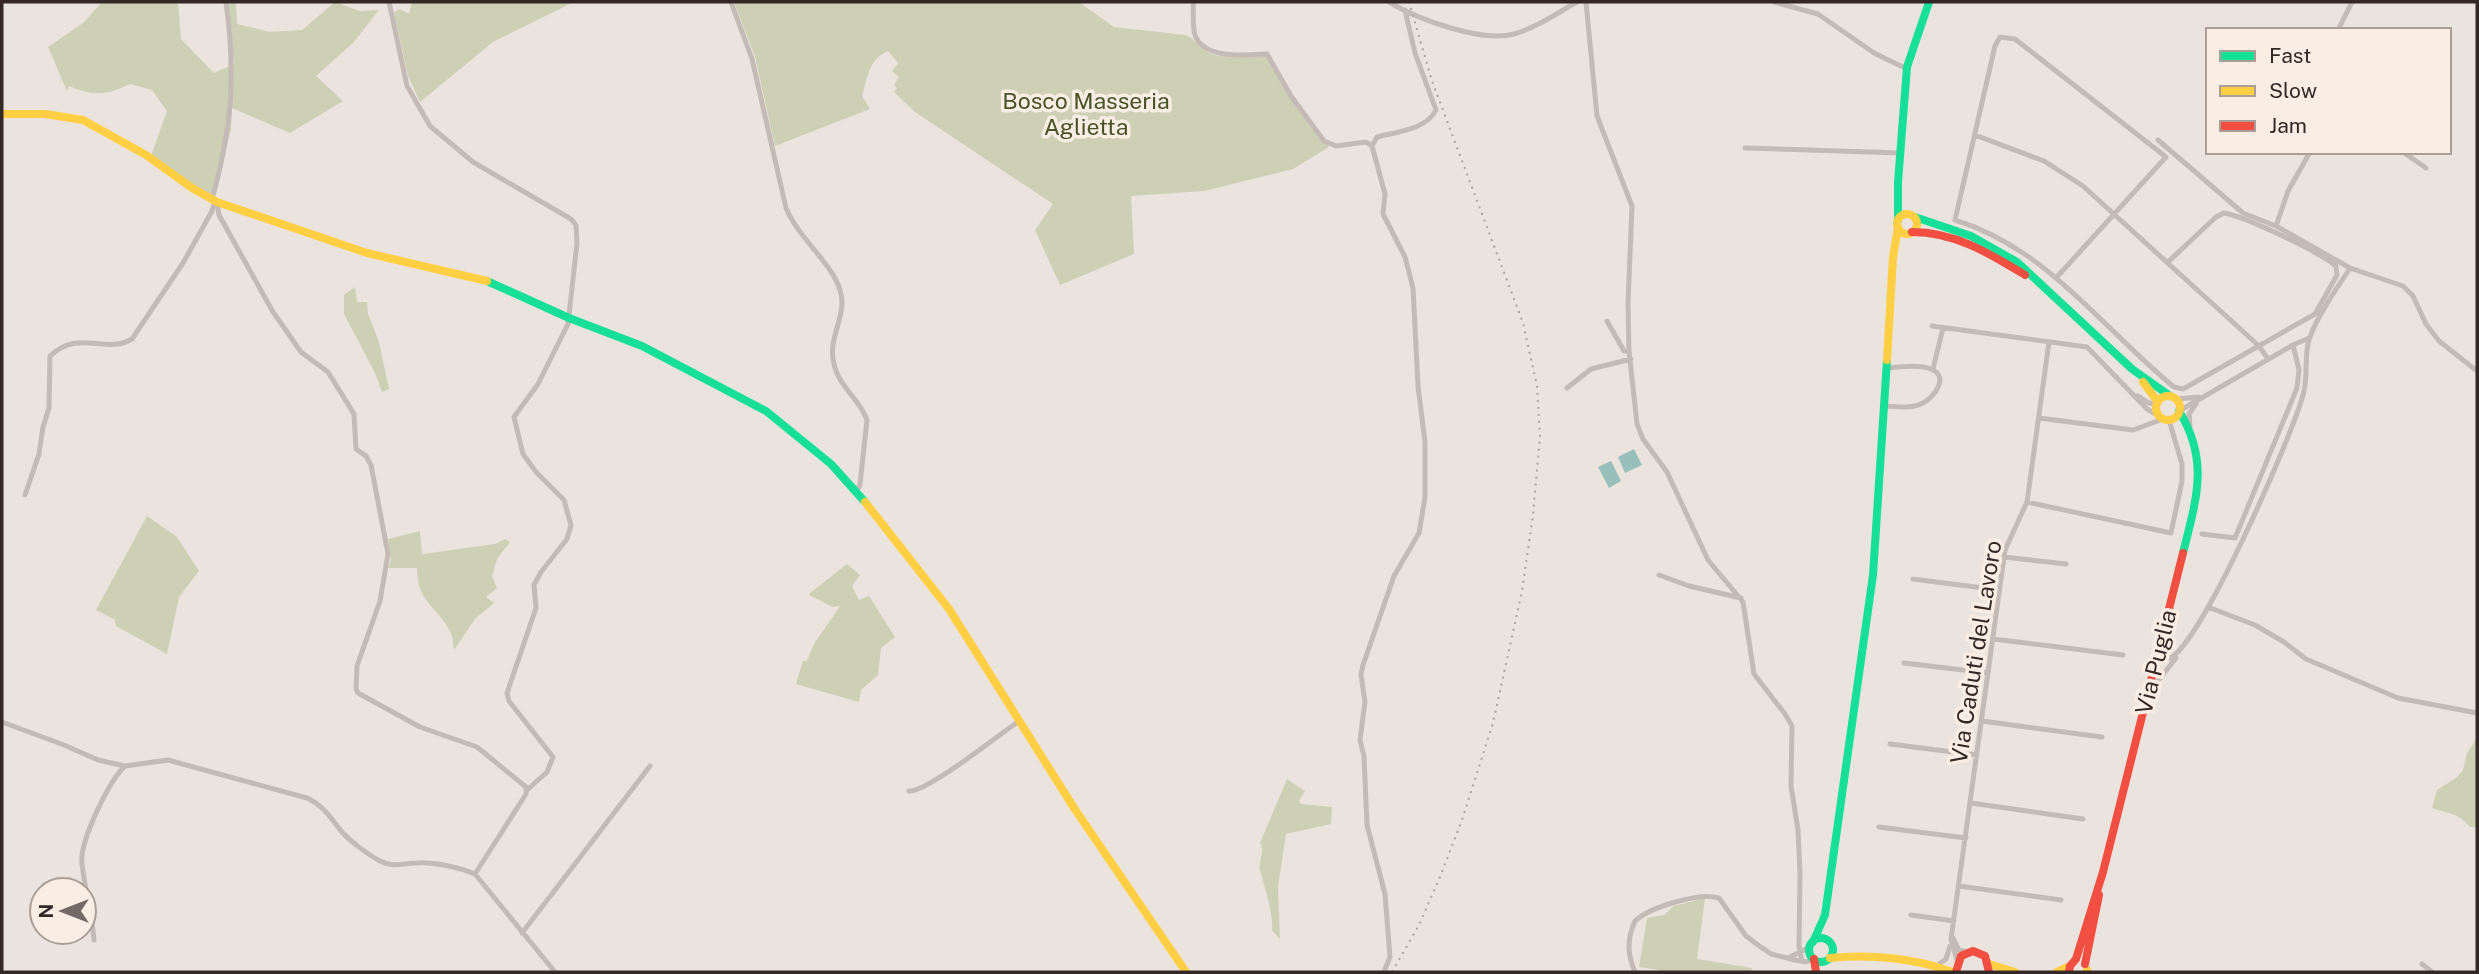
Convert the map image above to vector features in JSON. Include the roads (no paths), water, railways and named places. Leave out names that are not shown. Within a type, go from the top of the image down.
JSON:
[{"type":"main road","points":[[1929,2],[1907,69],[1873,575],[1825,915],[1810,953],[1812,966],[1828,959],[1854,956],[1954,972],[1957,961]]},
{"type":"main road","points":[[2,114],[45,114],[83,120],[146,155],[214,201],[367,253],[484,280],[660,354],[757,406],[831,464],[857,491],[945,604],[1074,808],[1186,972]]},
{"type":"main road","points":[[1892,280],[1896,251],[1917,225],[1901,195],[1901,155]]},
{"type":"main road","points":[[1898,223],[1906,214],[1914,216],[1971,236],[2017,262],[2132,369],[2173,398]]},
{"type":"main road","points":[[1898,223],[1902,232],[1932,232],[1961,242],[2037,281]]},
{"type":"main road","name":"Via Puglia","points":[[2132,369],[2154,394],[2161,414],[2180,424],[2196,452]]},
{"type":"main road","points":[[2173,398],[2163,397],[2161,414],[2179,411]]},
{"type":"main road","name":"Via Puglia","points":[[2086,970],[2103,872],[2198,494],[2199,478],[2191,430],[2173,398]]},
{"type":"main road","name":"Via Puglia","points":[[2071,967],[2103,872]]},
{"type":"main road","points":[[1825,915],[1833,953],[1828,959]]},
{"type":"main road","points":[[1812,944],[1821,938],[1854,956]]},
{"type":"main road","points":[[1916,964],[1957,961],[1967,952],[1975,951],[1982,954],[1989,968],[2015,972]]},
{"type":"main road","points":[[2057,972],[2071,967],[2086,970]]},
{"type":"street","points":[[25,495],[39,454],[49,408],[50,356],[69,343],[122,343],[132,339],[183,262],[212,211],[230,120],[232,59],[226,2]]},
{"type":"street","points":[[389,2],[405,79],[430,126],[473,162],[574,222],[577,233],[569,318],[538,384],[514,418],[523,454],[536,472],[564,500],[571,525],[567,539],[534,585],[536,608],[507,693],[509,701],[554,757],[547,772],[527,790],[475,874]]},
{"type":"street","points":[[732,2],[750,50],[786,208],[792,223],[830,271],[840,289],[842,307],[832,351],[833,360],[840,382],[867,421],[857,491]]},
{"type":"street","points":[[1193,2],[1195,37],[1203,46],[1220,53],[1267,54],[1291,96],[1324,141],[1332,146],[1366,142],[1372,146],[1385,194],[1382,214],[1403,251],[1411,276],[1424,442],[1423,517],[1416,538],[1394,576],[1361,676],[1365,695],[1360,740],[1364,756],[1366,818],[1370,843],[1384,887],[1390,949],[1390,963],[1384,972]]},
{"type":"street","points":[[1389,2],[1475,34],[1501,37],[1522,32],[1577,2]]},
{"type":"street","points":[[1586,2],[1597,116],[1632,202],[1628,284],[1629,351],[1637,424],[1640,433],[1665,467],[1708,560],[1741,598],[1755,677],[1785,714],[1793,729],[1791,777],[1798,830],[1800,954],[1812,966]]},
{"type":"street","points":[[1774,2],[1818,14],[1874,54],[1907,69]]},
{"type":"street","points":[[2339,28],[2352,2]]},
{"type":"street","points":[[1372,146],[1377,137],[1409,129],[1435,113],[1436,108],[1415,54],[1405,10]]},
{"type":"street","points":[[2056,278],[2166,157],[2009,37],[2000,37],[1994,46],[1955,220],[2015,246],[2056,278],[2169,383],[2183,389],[2315,314],[2337,275],[2336,266],[2326,260],[2269,230],[2228,214],[2216,216],[2168,262]]},
{"type":"street","points":[[1975,135],[2044,161],[2083,186],[2259,346],[2268,359]]},
{"type":"street","points":[[2158,140],[2243,213],[2276,226],[2350,268],[2384,278],[2407,289],[2435,337],[2477,371]]},
{"type":"street","points":[[1745,148],[1901,155]]},
{"type":"street","points":[[2276,226],[2288,191],[2309,154]]},
{"type":"street","points":[[2406,154],[2426,167]]},
{"type":"street","points":[[214,201],[219,215],[273,312],[302,352],[328,372],[354,414],[356,449],[366,456],[371,465],[384,523],[388,560],[380,601],[357,666],[357,691],[421,727],[477,747],[523,783],[527,790]]},
{"type":"street","points":[[2228,214],[2232,206]]},
{"type":"street","points":[[2149,690],[2180,653],[2237,552],[2297,413],[2306,384],[2309,338],[2350,268]]},
{"type":"street","points":[[1607,321],[1625,351],[1629,351]]},
{"type":"street","points":[[1931,326],[2087,347],[2147,409],[2161,414]]},
{"type":"street","points":[[1933,369],[1943,328]]},
{"type":"street","points":[[2179,411],[2309,338]]},
{"type":"street","name":"Via Caduti del Lavoro","points":[[1939,964],[1948,956],[1953,930],[2004,557],[2008,540],[2027,502],[2049,342]]},
{"type":"street","points":[[2202,534],[2235,538],[2297,388],[2298,357],[2293,345]]},
{"type":"street","points":[[1567,388],[1591,369],[1631,359]]},
{"type":"street","points":[[1885,406],[1905,408],[1923,404],[1932,397],[1940,383],[1937,372],[1933,369],[1911,366],[1887,368]]},
{"type":"street","points":[[2027,502],[2171,533],[2182,481],[2182,464],[2161,414],[2130,390]]},
{"type":"street","points":[[2173,398],[2188,399],[2205,395]]},
{"type":"street","points":[[2191,430],[2190,409],[2205,395]]},
{"type":"street","points":[[2039,418],[2133,430],[2147,425],[2161,414]]},
{"type":"street","points":[[2004,557],[2066,564]]},
{"type":"street","points":[[1659,575],[1689,586],[1741,598]]},
{"type":"street","points":[[1913,579],[1999,590]]},
{"type":"street","points":[[2208,607],[2255,625],[2306,659],[2398,698],[2477,713]]},
{"type":"street","points":[[1993,639],[2123,655]]},
{"type":"street","points":[[2159,648],[2163,656],[2173,658],[2187,640]]},
{"type":"street","points":[[1904,663],[1988,673]]},
{"type":"street","points":[[909,791],[916,791],[946,774],[1018,721]]},
{"type":"street","points":[[1982,721],[2102,737]]},
{"type":"street","points":[[2,722],[92,758],[125,766],[168,760],[299,794],[324,808],[343,833],[381,862],[401,865],[428,863],[463,869],[475,874],[555,972]]},
{"type":"street","points":[[1890,744],[1977,755]]},
{"type":"street","points":[[85,876],[82,859],[88,834],[100,806],[125,766]]},
{"type":"street","points":[[522,933],[650,766]]},
{"type":"street","points":[[1971,803],[2082,819]]},
{"type":"street","points":[[1879,827],[1966,838]]},
{"type":"street","points":[[1959,886],[2061,900]]},
{"type":"street","points":[[1635,972],[1628,946],[1635,921],[1673,904],[1701,896],[1719,898],[1751,941],[1771,954],[1812,966]]},
{"type":"street","points":[[1911,915],[1954,920]]},
{"type":"street","points":[[1953,930],[1955,944],[1959,950],[1967,952]]},
{"type":"street","points":[[1951,939],[1957,961]]},
{"type":"street","points":[[1788,958],[1800,954],[1812,944]]},
{"type":"street","points":[[2421,964],[2432,972]]},
{"type":"water","points":[[1634,449],[1642,465],[1625,473],[1618,457]]},
{"type":"water","points":[[1611,461],[1621,481],[1609,488],[1598,467]]},
{"type":"railway","points":[[1392,972],[1419,925],[1440,877],[1462,820],[1493,723],[1522,591],[1533,515],[1540,437],[1537,386],[1523,323],[1432,81],[1409,2]]},
{"type":"park label","name":"Bosco Masseria Aglietta","points":[[1086,114]]}]
